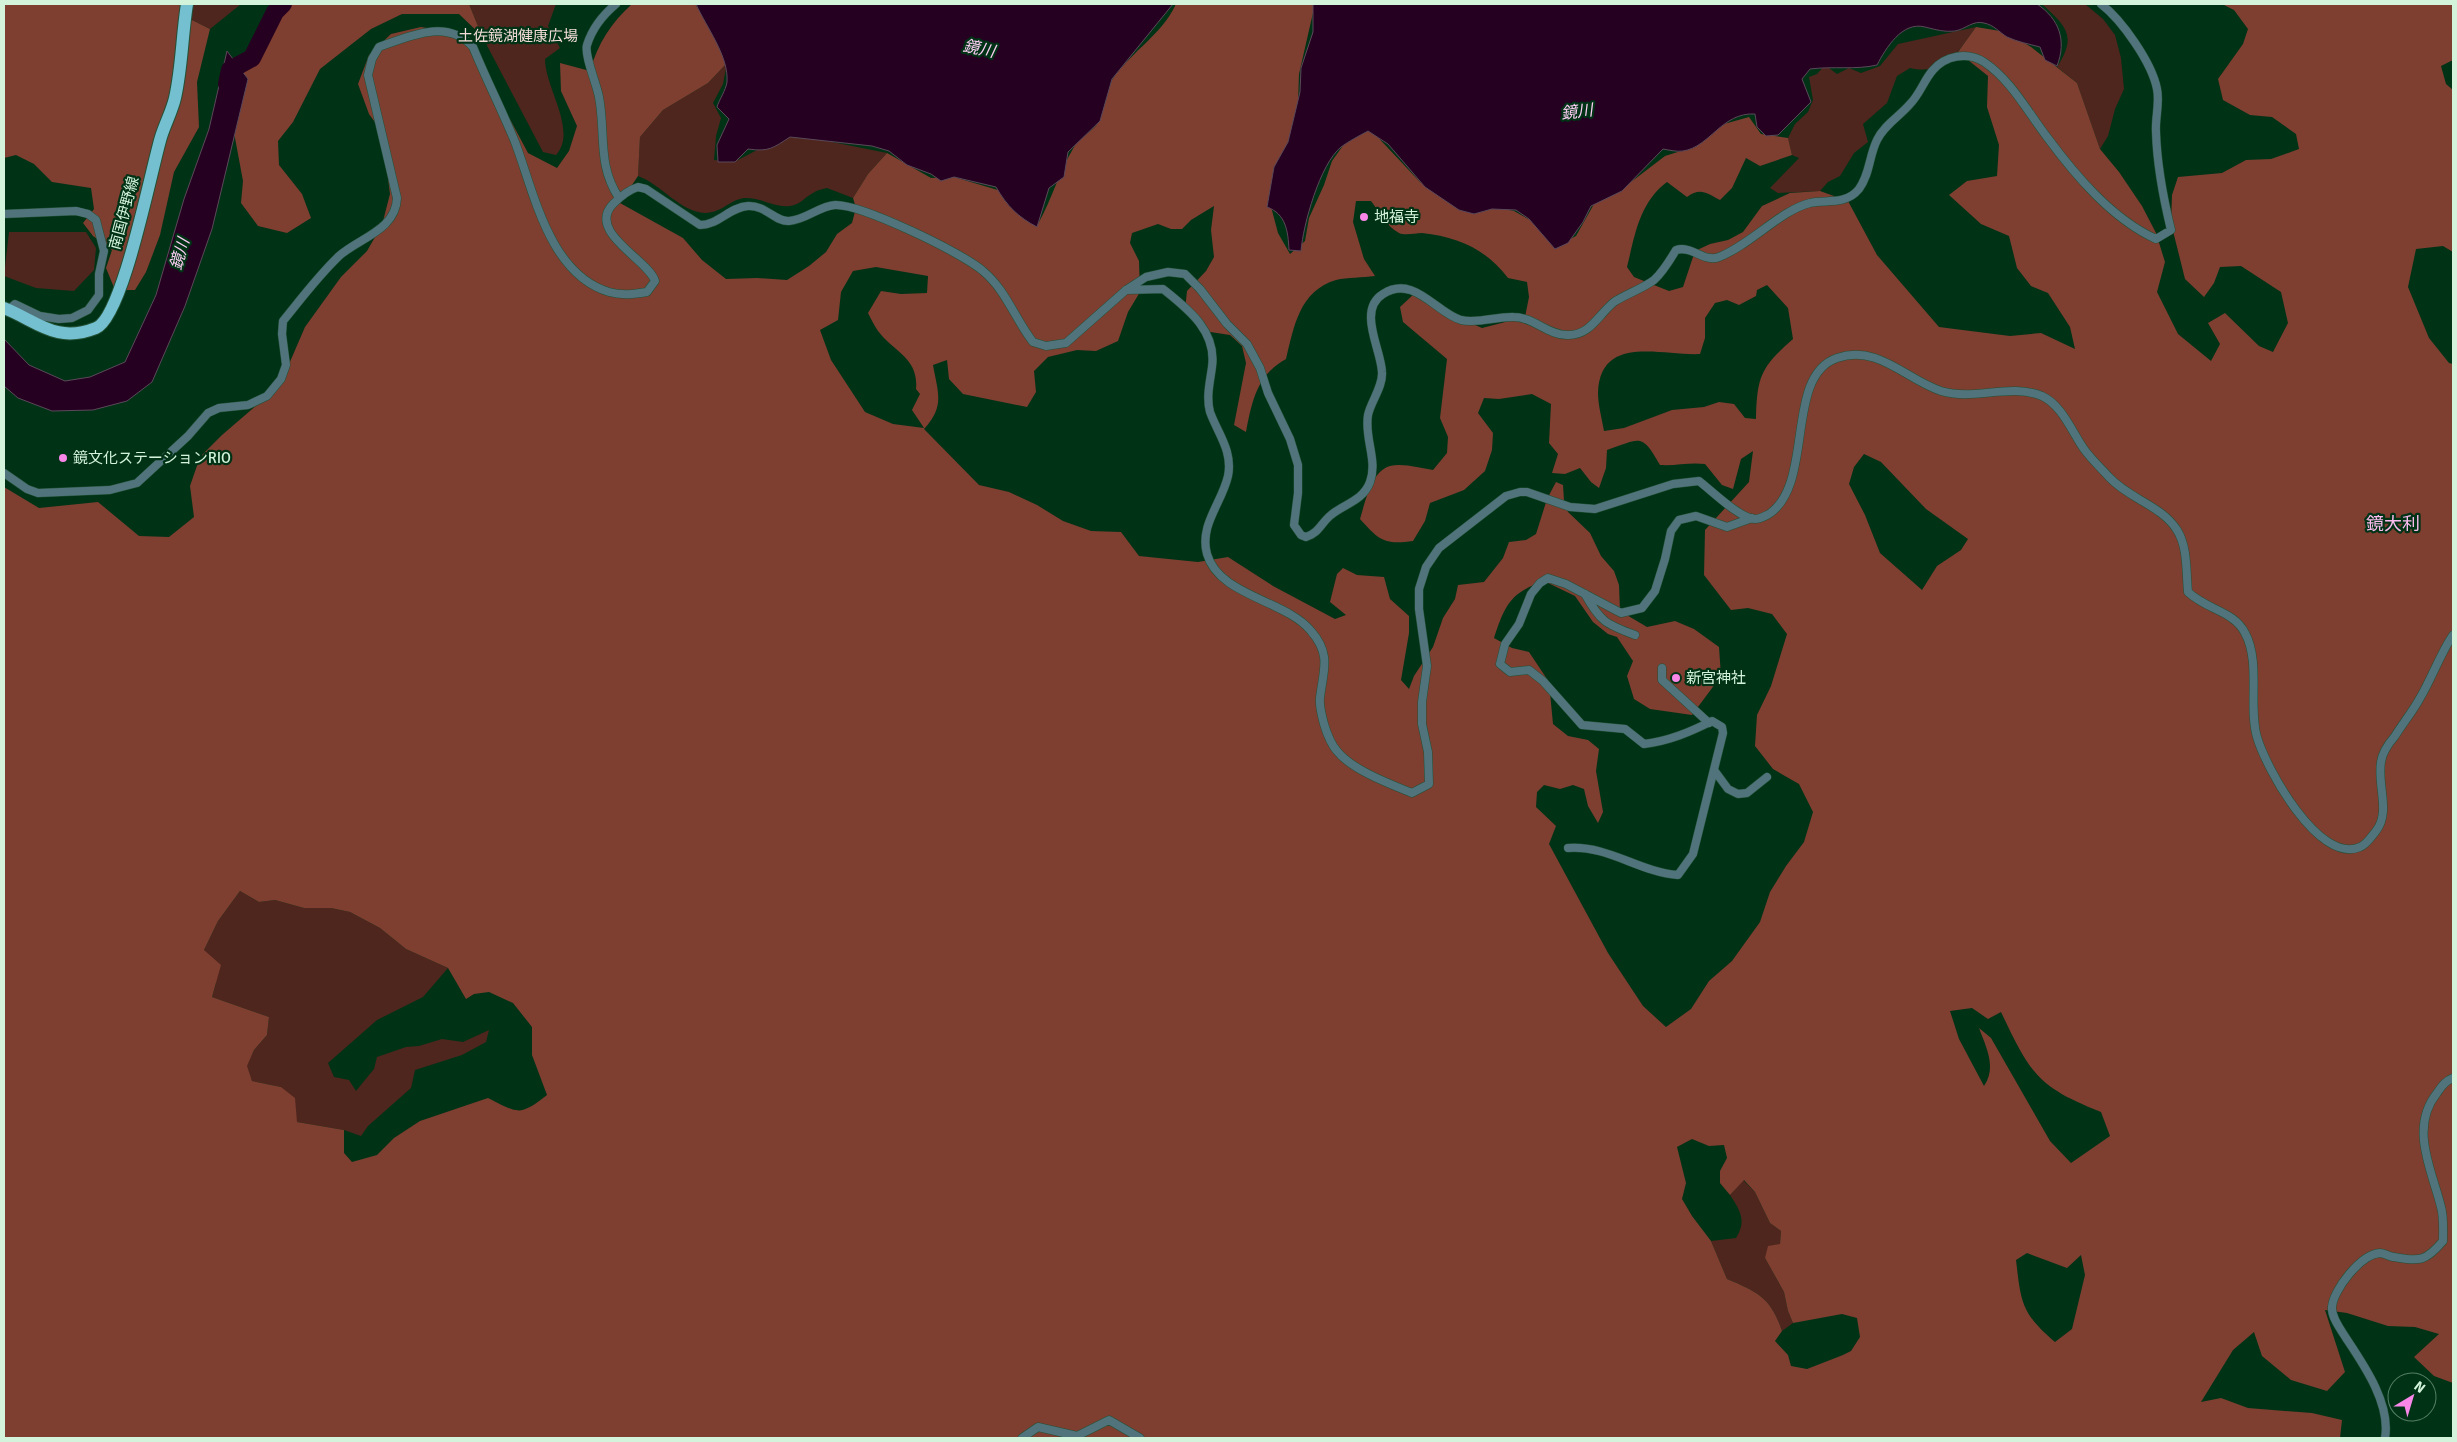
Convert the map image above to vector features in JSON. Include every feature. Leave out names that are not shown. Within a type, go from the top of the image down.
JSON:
[{"type":"main road","name":"南国伊野線","points":[[6,309],[54,333],[87,330],[98,327],[107,319],[114,306],[161,136],[175,98],[187,4]]},
{"type":"street","points":[[616,4],[594,30],[586,47],[599,97],[603,161],[610,186],[619,198]]},
{"type":"street","points":[[4,472],[27,489],[38,493],[110,490],[137,483],[188,436],[208,413],[219,408],[248,405],[267,396],[281,379],[286,365],[282,334],[283,321],[341,254],[373,235],[394,212],[397,198],[368,75],[372,59],[379,47],[427,32],[454,33],[466,39],[473,47],[514,140],[539,212],[555,244],[569,265],[588,280],[609,292],[627,295],[647,292],[656,281],[654,274],[632,257],[607,226],[607,215],[610,206],[632,189],[638,187],[646,189],[700,225],[710,225],[745,206],[766,209],[781,220],[789,221],[826,206],[838,205],[857,209],[960,254],[984,271],[1012,306],[1033,342],[1046,346],[1066,343],[1126,290],[1146,277],[1168,272],[1185,274],[1247,344],[1290,439],[1298,465],[1298,492],[1294,525],[1301,535],[1306,537],[1313,535],[1328,517],[1358,500],[1370,483],[1374,465],[1368,415],[1382,374],[1371,314],[1374,303],[1383,294],[1394,290],[1410,290],[1460,320],[1485,320],[1513,316],[1528,319],[1560,334],[1579,335],[1591,326],[1613,303],[1653,280],[1676,250],[1681,248],[1709,259],[1717,258],[1737,249],[1794,210],[1810,203],[1832,203],[1858,190],[1866,176],[1871,152],[1878,137],[1898,114],[1909,106],[1933,70],[1943,60],[1961,56],[1982,61],[2003,77],[2076,173],[2116,214],[2142,233],[2156,239],[2171,230],[2158,175],[2157,90],[2148,66],[2121,23],[2101,4]]},
{"type":"street","points":[[4,214],[76,211],[88,214],[96,220],[104,251],[99,274],[99,295],[88,310],[72,318],[59,319],[40,316],[14,304],[6,309]]},
{"type":"street","points":[[1126,290],[1162,289],[1190,312],[1209,338],[1213,351],[1208,396],[1210,411],[1226,444],[1229,463],[1225,484],[1206,533],[1207,553],[1212,566],[1221,575],[1248,594],[1284,610],[1311,630],[1326,658],[1326,671],[1320,700],[1329,739],[1338,752],[1356,765],[1377,778],[1412,793],[1429,784],[1428,752],[1422,724],[1422,702],[1427,666],[1419,608],[1419,589],[1426,567],[1439,548],[1506,496],[1520,492],[1527,492],[1570,507],[1596,509],[1673,484],[1699,481],[1743,515],[1752,518]]},
{"type":"street","points":[[1568,848],[1582,847],[1612,854],[1663,874],[1678,875],[1693,854],[1723,733],[1722,727],[1712,721],[1682,736],[1662,742],[1644,744],[1625,729],[1582,725],[1543,681],[1529,670],[1510,672],[1502,666],[1501,654],[1519,624],[1530,594],[1540,583],[1548,578],[1585,594],[1620,613],[1642,608],[1654,591],[1665,559],[1671,531],[1679,520],[1696,516],[1727,527],[1752,518],[1764,516],[1774,510],[1786,493],[1792,478],[1806,396],[1823,366],[1837,358],[1861,354],[1874,356],[1917,380],[1943,391],[1964,393],[2024,390],[2044,397],[2059,410],[2085,450],[2111,480],[2136,499],[2154,508],[2170,520],[2178,532],[2184,551],[2188,592],[2199,602],[2229,615],[2239,622],[2246,634],[2249,645],[2254,681],[2256,736],[2267,764],[2302,818],[2327,841],[2347,849],[2362,847],[2377,830],[2384,816],[2379,780],[2381,760],[2388,744],[2420,700],[2453,635]]},
{"type":"street","points":[[1585,594],[1596,613],[1609,625],[1635,635]]},
{"type":"street","points":[[1662,668],[1662,680],[1709,723]]},
{"type":"street","points":[[1714,770],[1728,788],[1738,794],[1747,792],[1767,777]]},
{"type":"street","points":[[2385,1438],[2386,1430],[2382,1407],[2372,1379],[2340,1328],[2331,1311],[2332,1304],[2337,1289],[2367,1258],[2380,1253],[2416,1261],[2429,1257],[2443,1241],[2442,1208],[2428,1164],[2423,1128],[2432,1099],[2446,1081],[2453,1078]]},
{"type":"street","points":[[1022,1438],[1038,1428],[1077,1436],[1109,1420],[1140,1438]]},
{"type":"green space","points":[[191,4],[241,4],[210,29],[192,20]]},
{"type":"green space","name":"土佐鏡湖健康広場","points":[[469,4],[556,4],[548,26],[560,48],[545,59],[546,70],[559,109],[564,134],[562,145],[556,155],[543,152],[482,36]]},
{"type":"green space","points":[[2042,4],[2085,4],[2103,19],[2115,35],[2121,58],[2124,89],[2115,109],[2108,136],[2100,149],[2077,83],[2057,67],[2067,47],[2066,32],[2058,19]]},
{"type":"green space","points":[[1976,27],[1956,53],[1942,65],[1922,70],[1910,68],[1897,76],[1887,103],[1863,124],[1868,142],[1854,153],[1840,176],[1828,182],[1820,191],[1778,193],[1770,188],[1799,158],[1792,155],[1788,138],[1795,124],[1808,112],[1813,100],[1809,77],[1817,74],[1825,65],[1837,74],[1849,68],[1861,73],[1880,66],[1898,44]]},
{"type":"green space","points":[[727,63],[723,84],[713,103],[721,118],[716,136],[714,160],[734,162],[792,132],[807,137],[887,153],[868,174],[853,198],[827,188],[815,192],[794,205],[784,206],[744,198],[738,199],[718,210],[705,213],[682,205],[653,184],[638,176],[640,137],[663,110],[708,83]]},
{"type":"green space","points":[[9,232],[86,232],[96,248],[94,270],[74,291],[36,288],[4,276]]},
{"type":"green space","points":[[240,891],[259,902],[275,900],[304,908],[331,908],[350,912],[380,928],[406,949],[448,968],[423,997],[377,1020],[328,1063],[334,1077],[349,1080],[356,1091],[374,1069],[377,1057],[406,1047],[419,1046],[442,1039],[463,1042],[489,1030],[486,1042],[462,1055],[415,1070],[411,1088],[368,1126],[361,1136],[344,1130],[297,1122],[281,1087],[252,1081],[246,1066],[254,1050],[267,1035],[269,1017],[212,997],[216,983],[204,950],[218,921]]},
{"type":"green space","points":[[1743,1180],[1755,1192],[1770,1223],[1781,1231],[1780,1244],[1765,1258],[1784,1292],[1793,1323],[1782,1331],[1768,1303],[1755,1292],[1727,1279],[1711,1241],[1736,1238],[1742,1221],[1737,1206],[1730,1195]]},
{"type":"shaded area","points":[[4,4],[191,4],[192,20],[210,29],[197,82],[199,127],[174,172],[160,235],[146,272],[135,290],[115,290],[106,268],[112,250],[93,236],[83,223],[94,209],[91,188],[52,182],[34,164],[16,155],[4,158]]},
{"type":"shaded area","points":[[283,4],[469,4],[482,36],[459,14],[402,14],[371,29],[320,69],[293,122],[278,141],[279,165],[302,194],[311,218],[287,233],[258,226],[241,203],[243,181],[235,138],[234,110],[238,83],[256,51],[269,22]]},
{"type":"shaded area","points":[[632,4],[695,4],[716,37],[727,63],[708,83],[663,110],[640,137],[638,176],[620,203],[683,238],[702,260],[726,279],[757,278],[787,280],[809,266],[826,252],[837,234],[852,223],[856,208],[853,198],[868,174],[887,153],[931,178],[954,177],[1001,191],[1038,224],[1074,147],[1098,123],[1108,87],[1124,65],[1161,26],[1176,4],[1315,4],[1299,74],[1298,104],[1289,148],[1270,203],[1278,233],[1290,254],[1305,241],[1309,218],[1324,185],[1332,161],[1347,140],[1371,130],[1420,182],[1445,196],[1514,211],[1530,220],[1559,245],[1576,236],[1594,204],[1631,182],[1665,156],[1684,150],[1717,126],[1749,117],[1761,134],[1788,138],[1792,155],[1760,166],[1746,158],[1732,188],[1720,200],[1704,192],[1696,192],[1687,197],[1667,182],[1650,200],[1640,220],[1627,267],[1634,277],[1669,291],[1683,287],[1695,251],[1710,244],[1728,240],[1743,232],[1762,206],[1790,193],[1820,191],[1848,201],[1877,255],[1939,327],[2010,336],[2041,333],[2075,349],[2070,327],[2048,293],[2031,286],[2017,268],[2009,236],[1981,224],[1949,195],[1967,181],[1997,176],[1999,145],[1987,107],[1988,76],[1958,52],[1976,27],[2006,32],[2031,47],[2077,83],[2100,149],[2119,172],[2142,206],[2156,233],[2165,262],[2157,292],[2178,334],[2211,361],[2220,344],[2208,323],[2225,313],[2259,346],[2273,352],[2288,323],[2281,292],[2241,266],[2220,267],[2214,283],[2204,297],[2185,279],[2171,223],[2172,195],[2178,177],[2222,173],[2246,160],[2271,159],[2299,149],[2296,134],[2272,117],[2250,115],[2223,100],[2218,79],[2243,44],[2248,29],[2234,10],[2222,4],[2453,4],[2453,60],[2441,66],[2446,84],[2453,90],[2453,252],[2443,246],[2416,249],[2408,287],[2429,338],[2449,363],[2453,364],[2453,1383],[2437,1377],[2437,1372],[2430,1372],[2414,1357],[2439,1334],[2415,1327],[2388,1326],[2347,1313],[2325,1310],[2345,1372],[2327,1391],[2291,1380],[2262,1356],[2254,1332],[2233,1350],[2201,1402],[2221,1398],[2248,1408],[2312,1413],[2342,1420],[2340,1438],[4,1438],[4,487],[39,508],[98,502],[139,536],[169,537],[194,517],[190,486],[200,457],[222,435],[280,385],[305,327],[341,277],[367,251],[382,225],[390,194],[382,132],[369,114],[358,84],[369,55],[391,34],[421,27],[451,32],[474,52],[528,153],[557,168],[569,151],[577,126],[561,91],[560,63],[590,71],[597,51],[612,26]],"holes":[[[1356,201],[1371,201],[1387,223],[1401,234],[1422,233],[1435,235],[1459,241],[1481,252],[1508,278],[1527,282],[1529,297],[1525,317],[1482,328],[1459,318],[1415,293],[1400,307],[1403,322],[1447,359],[1440,418],[1448,437],[1447,453],[1433,470],[1395,465],[1383,469],[1378,474],[1370,488],[1360,519],[1377,536],[1395,542],[1413,541],[1425,521],[1430,503],[1464,490],[1485,471],[1492,450],[1493,433],[1478,413],[1484,398],[1499,399],[1532,394],[1551,404],[1549,443],[1558,454],[1552,473],[1565,474],[1580,468],[1591,482],[1599,488],[1606,468],[1607,450],[1634,441],[1644,443],[1654,454],[1660,465],[1705,464],[1722,485],[1733,489],[1741,459],[1753,451],[1749,482],[1705,530],[1704,575],[1731,610],[1748,608],[1772,614],[1787,634],[1771,686],[1757,715],[1755,746],[1773,769],[1799,784],[1813,812],[1804,842],[1770,892],[1760,922],[1732,961],[1709,981],[1691,1009],[1666,1027],[1643,1006],[1608,953],[1549,844],[1556,826],[1536,807],[1537,792],[1544,785],[1560,789],[1573,785],[1584,789],[1588,806],[1598,823],[1603,812],[1596,771],[1599,749],[1588,740],[1568,736],[1553,724],[1549,682],[1529,652],[1512,648],[1494,638],[1510,602],[1523,590],[1544,581],[1575,596],[1593,622],[1608,634],[1617,637],[1633,661],[1627,676],[1634,699],[1650,709],[1692,715],[1721,676],[1719,647],[1694,629],[1675,621],[1647,627],[1620,611],[1619,585],[1614,571],[1601,556],[1590,533],[1568,512],[1564,501],[1563,485],[1556,482],[1547,499],[1536,534],[1526,540],[1509,542],[1503,558],[1484,582],[1458,585],[1455,599],[1443,618],[1433,647],[1414,676],[1409,689],[1401,680],[1409,633],[1409,616],[1390,599],[1384,577],[1357,575],[1343,568],[1337,574],[1330,602],[1346,615],[1335,619],[1273,586],[1228,557],[1198,562],[1139,556],[1121,532],[1091,531],[1063,521],[1037,505],[1009,492],[979,485],[924,429],[935,413],[938,399],[933,365],[947,360],[949,379],[963,394],[1027,407],[1036,392],[1034,371],[1048,357],[1077,350],[1096,351],[1118,341],[1128,312],[1140,292],[1139,261],[1130,243],[1132,233],[1158,224],[1171,229],[1182,229],[1191,220],[1214,206],[1211,230],[1214,257],[1206,271],[1187,291],[1185,310],[1204,331],[1230,335],[1242,346],[1246,363],[1234,425],[1246,432],[1257,390],[1268,373],[1286,359],[1296,323],[1306,301],[1314,292],[1336,280],[1375,276],[1364,259],[1353,222]],[[876,267],[928,276],[927,293],[901,294],[881,291],[868,313],[878,331],[904,356],[914,370],[916,389],[920,394],[912,410],[924,428],[893,424],[865,412],[831,360],[820,330],[838,320],[841,292],[853,271]],[[1767,285],[1788,308],[1793,339],[1774,357],[1763,373],[1758,392],[1756,419],[1745,418],[1734,404],[1719,402],[1704,407],[1672,410],[1624,428],[1604,431],[1598,393],[1601,374],[1609,362],[1621,355],[1635,352],[1700,354],[1705,338],[1705,318],[1715,303],[1727,300],[1739,305],[1756,296],[1757,290]],[[1864,454],[1881,462],[1926,509],[1968,539],[1961,550],[1937,566],[1922,590],[1880,553],[1865,515],[1849,484],[1854,467]],[[240,891],[259,902],[275,900],[304,908],[331,908],[350,912],[380,928],[406,949],[448,968],[466,999],[474,994],[489,992],[513,1003],[532,1027],[532,1055],[547,1095],[524,1110],[512,1109],[488,1098],[420,1121],[394,1138],[377,1155],[352,1162],[344,1153],[344,1130],[297,1122],[295,1098],[281,1087],[252,1081],[247,1066],[254,1050],[267,1035],[269,1017],[212,997],[221,965],[204,950],[218,921]],[[1972,1008],[1988,1019],[2001,1012],[2020,1050],[2038,1076],[2062,1094],[2101,1112],[2110,1136],[2071,1163],[2050,1141],[1991,1038],[1979,1028],[1990,1064],[1990,1072],[1984,1086],[1959,1039],[1950,1011]],[[1692,1139],[1709,1146],[1724,1145],[1727,1158],[1720,1171],[1720,1183],[1730,1195],[1744,1180],[1755,1192],[1770,1223],[1781,1231],[1780,1244],[1768,1246],[1765,1258],[1784,1292],[1793,1323],[1842,1314],[1857,1318],[1860,1337],[1851,1351],[1807,1369],[1791,1366],[1788,1355],[1775,1341],[1782,1331],[1768,1303],[1755,1292],[1727,1279],[1711,1241],[1682,1199],[1686,1183],[1677,1147]],[[2027,1253],[2067,1268],[2081,1255],[2085,1275],[2072,1329],[2055,1342],[2035,1323],[2025,1306],[2016,1260]]]},
{"type":"water","points":[[696,4],[1173,4],[1112,79],[1100,121],[1068,152],[1064,177],[1049,188],[1037,227],[1014,210],[1004,200],[996,187],[954,177],[941,181],[931,174],[907,165],[889,151],[872,146],[790,137],[770,148],[761,150],[748,149],[735,162],[718,162],[717,145],[729,119],[717,107],[727,82],[727,72],[721,52]]},
{"type":"water","points":[[1313,4],[2037,4],[2056,23],[2061,39],[2061,47],[2057,66],[2045,60],[2040,47],[2007,37],[1988,24],[1980,22],[1955,31],[1917,26],[1909,28],[1896,37],[1877,65],[1810,69],[1802,79],[1811,102],[1778,135],[1766,136],[1757,127],[1755,114],[1744,115],[1734,118],[1692,148],[1681,151],[1663,149],[1622,191],[1591,206],[1583,222],[1568,243],[1555,249],[1529,219],[1516,210],[1492,209],[1474,214],[1459,210],[1425,187],[1388,144],[1368,131],[1341,147],[1333,155],[1326,167],[1309,211],[1301,251],[1289,250],[1285,224],[1278,214],[1267,207],[1274,167],[1288,142],[1300,92],[1301,68],[1313,32]]},
{"type":"water","points":[[227,51],[248,79],[212,229],[185,306],[152,382],[127,401],[93,410],[52,411],[18,398],[4,386],[4,339],[29,365],[65,381],[90,377],[125,362],[156,295],[184,199],[209,129]]},
{"type":"waterway","name":"鏡川","points":[[227,84],[230,70],[252,58],[275,12],[283,4]]},
{"type":"place","name":"地福寺","points":[[1364,217]]},
{"type":"place","name":"鏡文化ステーションRIO","points":[[63,458]]},
{"type":"place","name":"新宮神社","points":[[1676,678]]},
{"type":"district","name":"鏡大利","points":[[2393,524]]}]
